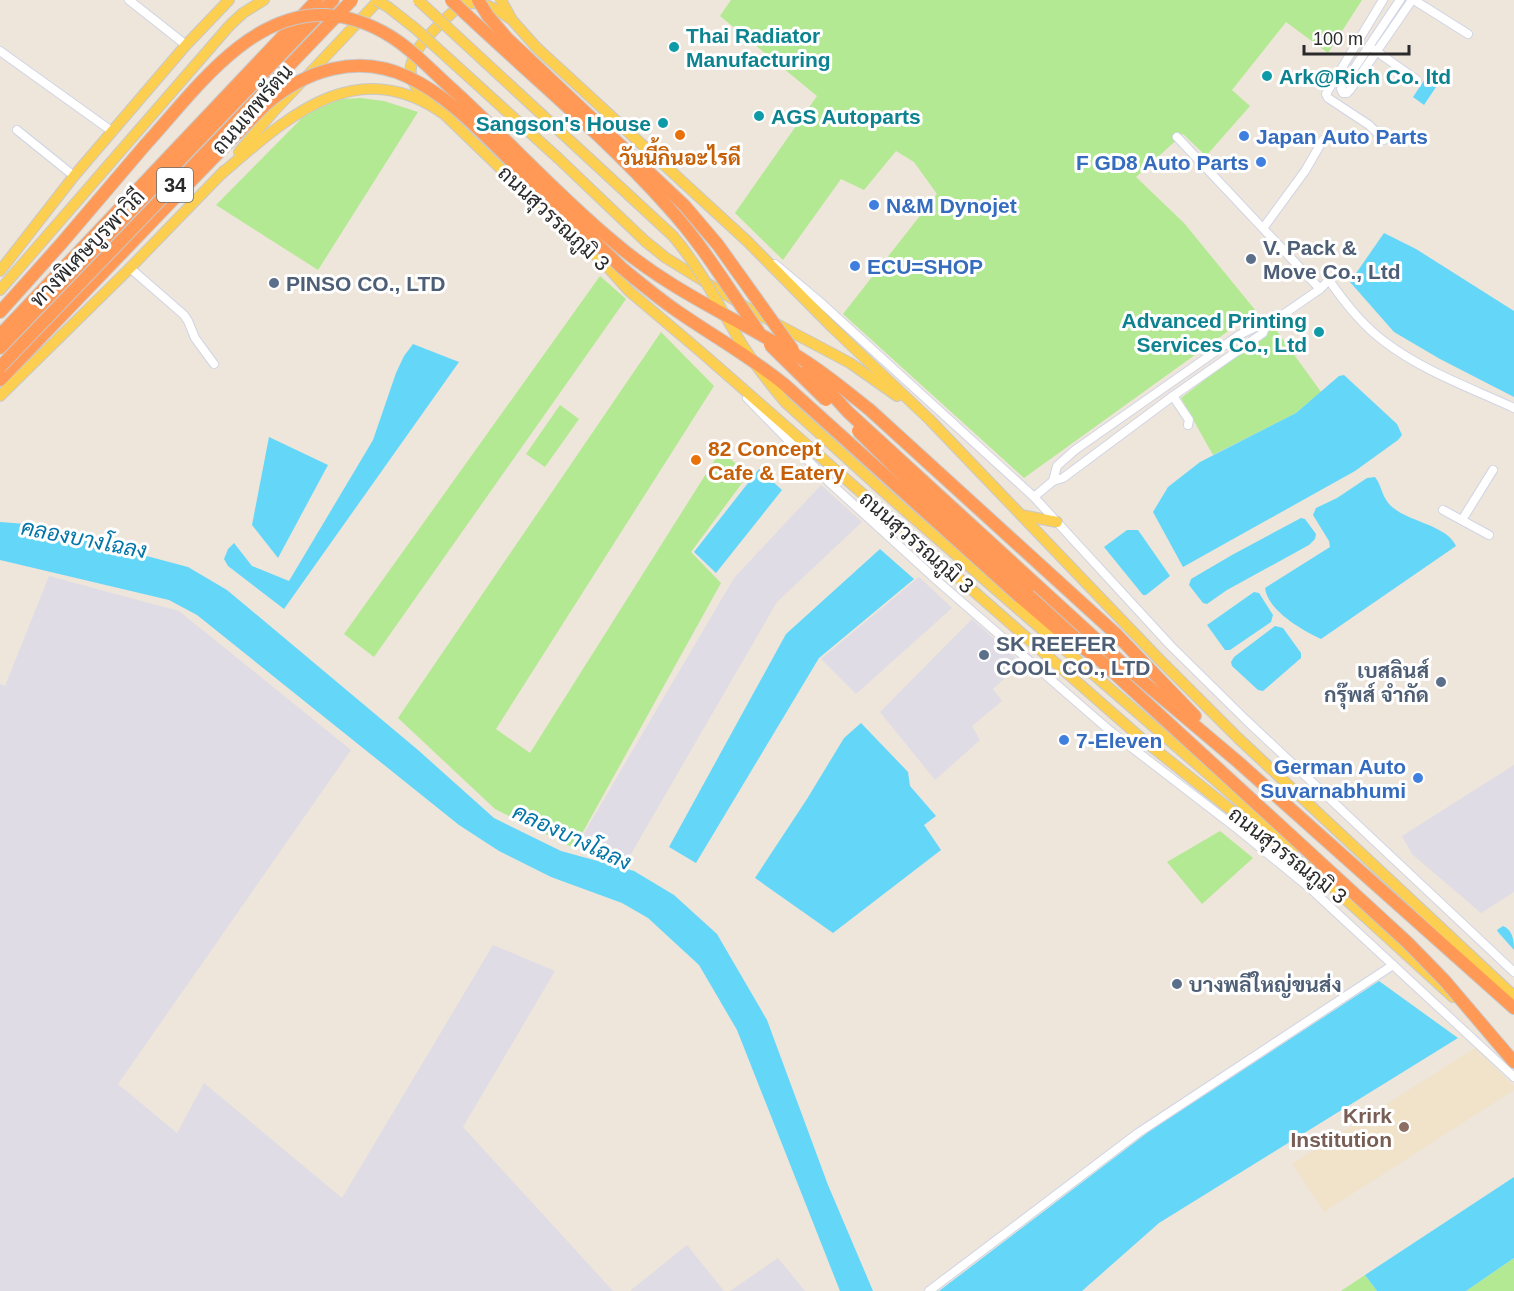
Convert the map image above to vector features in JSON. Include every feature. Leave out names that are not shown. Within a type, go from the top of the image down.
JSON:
[{"type":"highway","name":"ถนนเทพรัตน","points":[[0,335],[316,0]]},
{"type":"highway","name":"ทางพิเศษบูรพาวิถี","points":[[0,348],[333,0]]},
{"type":"highway","name":"ทางพิเศษบูรพาวิถี","points":[[0,369],[351,0]]},
{"type":"highway","points":[[451,0],[616,154],[669,207],[706,253],[759,332],[790,366],[936,508],[1050,608],[1101,661],[1408,943],[1445,981],[1514,1062]]},
{"type":"highway","points":[[478,0],[507,38],[684,205],[718,245],[795,354],[848,412],[1134,674],[1237,761],[1514,1008]]},
{"type":"highway","points":[[0,312],[54,253],[146,144],[211,73],[243,43],[257,34],[309,15],[339,16],[354,20],[389,35],[408,49],[595,225],[639,262],[716,310],[789,351],[870,410],[1116,634],[1237,761]]},
{"type":"highway","points":[[0,380],[278,93],[303,78],[338,68],[370,66],[390,70],[408,76],[423,85],[461,114],[649,291],[765,368],[1020,597],[1056,628],[1101,661]]},
{"type":"main road","points":[[0,271],[74,176],[186,45],[229,0]]},
{"type":"main road","points":[[0,290],[230,25],[243,13],[264,0]]},
{"type":"main road","points":[[378,0],[416,29],[666,258],[754,312],[850,363],[930,420]]},
{"type":"main road","name":"ถนนเทพรัตน","points":[[0,396],[130,268],[220,175],[273,112],[378,0]]},
{"type":"main road","points":[[418,0],[673,236],[697,266],[744,346],[773,387],[791,407],[893,500],[1261,820],[1328,883]]},
{"type":"main road","points":[[433,106],[414,84],[411,77],[411,59],[419,47],[461,4],[470,0],[484,2],[513,20]]},
{"type":"main road","points":[[501,0],[513,20],[537,48],[747,241],[832,327],[930,420],[1157,657],[1238,738],[1514,996]]},
{"type":"main road","name":"ถนนสุวรรณภูมิ 3","points":[[220,175],[292,116],[314,103],[335,95],[360,90],[388,90],[416,98],[433,106],[603,263],[629,291],[1140,738],[1191,780],[1328,883],[1514,1053]]},
{"type":"main road","points":[[1021,515],[1057,522]]},
{"type":"street","points":[[129,0],[186,45]]},
{"type":"street","points":[[1383,0],[1326,94],[1328,98],[1369,125],[1384,140]]},
{"type":"street","points":[[1401,0],[1343,85],[1341,89],[1343,93],[1349,92],[1413,0],[1468,34]]},
{"type":"street","points":[[1369,46],[1417,80]]},
{"type":"street","points":[[0,51],[113,132]]},
{"type":"street","points":[[18,130],[74,176]]},
{"type":"street","points":[[1177,136],[1320,289]]},
{"type":"street","points":[[1264,227],[1305,171],[1323,140]]},
{"type":"street","points":[[747,241],[797,281],[1034,497],[1170,645],[1246,720],[1514,972]]},
{"type":"street","points":[[130,268],[184,315],[195,338],[214,364]]},
{"type":"street","points":[[1034,497],[1053,481],[1063,478],[1173,396],[1263,333],[1266,327],[1320,289],[1329,280],[1363,322],[1388,344],[1428,369],[1514,408]]},
{"type":"street","points":[[1053,481],[1057,466],[1075,450],[1239,335],[1260,325],[1266,327]]},
{"type":"street","points":[[701,352],[829,482],[941,584],[1109,730],[1235,827],[1312,891],[1514,1077]]},
{"type":"street","points":[[1173,396],[1190,420],[1188,425]]},
{"type":"street","points":[[1462,520],[1493,470]]},
{"type":"street","points":[[1443,510],[1489,535]]},
{"type":"street","points":[[929,1291],[1138,1133],[1393,965]]},
{"type":"shaded area","points":[[821,485],[862,522],[777,602],[628,859],[583,835],[734,578]]},
{"type":"shaded area","points":[[49,576],[179,611],[351,750],[118,1084],[177,1133],[204,1083],[342,1198],[493,945],[555,971],[463,1127],[613,1291],[0,1291],[0,684],[5,686]]},
{"type":"shaded area","points":[[919,577],[952,608],[856,694],[821,659]]},
{"type":"shaded area","points":[[972,619],[1021,663],[993,689],[1002,701],[972,726],[980,740],[935,780],[880,712]]},
{"type":"shaded area","points":[[1514,765],[1514,892],[1481,913],[1412,854],[1402,836]]},
{"type":"shaded area","name":"Krirk Institution","points":[[1475,1048],[1514,1086],[1514,1090],[1324,1212],[1292,1164]]},
{"type":"shaded area","points":[[687,1245],[724,1291],[630,1291]]},
{"type":"shaded area","points":[[778,1258],[805,1291],[730,1291]]},
{"type":"green space","points":[[731,0],[1362,0],[1328,53],[1286,22],[1232,90],[1250,106],[1206,156],[1183,134],[1136,177],[1184,223],[1256,311],[1024,478],[843,314],[937,194],[914,162],[896,151],[864,190],[841,179],[783,260],[735,213],[817,96],[720,16]]},
{"type":"green space","points":[[361,98],[384,101],[418,112],[318,270],[216,205],[308,112],[341,99]]},
{"type":"green space","points":[[600,276],[626,299],[374,657],[344,634]]},
{"type":"green space","points":[[1274,327],[1321,392],[1296,413],[1213,455],[1181,398]]},
{"type":"green space","points":[[661,332],[714,386],[496,729],[530,753],[721,450],[748,475],[691,552],[721,583],[574,848],[495,809],[398,718]]},
{"type":"green space","points":[[560,405],[579,419],[545,467],[526,454]]},
{"type":"green space","points":[[1220,831],[1253,858],[1202,904],[1167,862]]},
{"type":"green space","points":[[1514,1258],[1514,1291],[1466,1291]]},
{"type":"green space","points":[[1365,1275],[1377,1291],[1341,1291]]},
{"type":"water","points":[[1429,73],[1440,81],[1424,105],[1413,97]]},
{"type":"water","points":[[1384,233],[1416,249],[1514,311],[1514,397],[1440,359],[1394,332],[1350,282]]},
{"type":"water","points":[[413,344],[459,362],[284,609],[228,566],[224,559],[228,549],[234,543],[252,566],[289,581],[373,440],[396,373]]},
{"type":"water","points":[[1344,375],[1397,424],[1402,435],[1398,440],[1355,471],[1183,567],[1153,512],[1168,487],[1200,462],[1296,413],[1339,376]]},
{"type":"water","points":[[269,437],[328,465],[278,558],[252,525]]},
{"type":"water","points":[[759,469],[782,490],[716,573],[694,552]]},
{"type":"water","points":[[1375,477],[1391,506],[1407,516],[1436,528],[1451,539],[1456,546],[1321,639],[1279,612],[1267,596],[1265,588],[1330,547],[1329,541],[1313,515],[1316,508],[1337,498],[1367,478]]},
{"type":"water","points":[[1301,518],[1305,519],[1316,534],[1315,539],[1309,545],[1227,590],[1207,604],[1203,603],[1189,585],[1191,579]]},
{"type":"water","points":[[0,522],[26,524],[188,567],[227,590],[418,750],[494,818],[561,851],[634,871],[674,895],[717,934],[767,1020],[828,1185],[873,1291],[840,1291],[737,1030],[699,965],[648,918],[622,903],[551,877],[499,851],[459,825],[197,615],[169,600],[0,560]]},
{"type":"water","points":[[1127,530],[1138,530],[1170,576],[1146,595],[1143,595],[1104,547]]},
{"type":"water","points":[[880,549],[914,579],[819,658],[696,863],[669,847],[786,634]]},
{"type":"water","points":[[1254,592],[1259,593],[1273,615],[1271,622],[1230,650],[1225,650],[1207,625]]},
{"type":"water","points":[[1275,626],[1283,628],[1301,653],[1301,658],[1263,691],[1258,690],[1232,666],[1231,662],[1234,657]]},
{"type":"water","points":[[861,723],[908,772],[910,786],[936,816],[924,825],[941,850],[833,933],[755,878],[844,738]]},
{"type":"water","points":[[1503,926],[1511,933],[1514,950],[1497,930]]},
{"type":"water","points":[[1379,981],[1458,1038],[1159,1223],[1082,1291],[939,1291],[1151,1130]]},
{"type":"water","points":[[1514,1177],[1514,1258],[1466,1291],[1377,1291],[1365,1275]]},
{"type":"place","name":"Thai Radiator Manufacturing","points":[[674,47]]},
{"type":"place","name":"Ark@Rich Co. ltd","points":[[1267,76]]},
{"type":"place","name":"AGS Autoparts","points":[[759,116]]},
{"type":"place","name":"Sangson's House","points":[[663,123]]},
{"type":"place","name":"วันนี้กินอะไรดี","points":[[680,135]]},
{"type":"place","name":"Japan Auto Parts","points":[[1244,136]]},
{"type":"place","name":"F GD8 Auto Parts","points":[[1261,162]]},
{"type":"place","name":"N&M Dynojet","points":[[874,205]]},
{"type":"place","name":"V. Pack & Move Co., Ltd","points":[[1251,259]]},
{"type":"place","name":"ECU=SHOP","points":[[855,266]]},
{"type":"place","name":"PINSO CO., LTD","points":[[274,283]]},
{"type":"place","name":"Advanced Printing Services Co., Ltd","points":[[1319,332]]},
{"type":"place","name":"82 Concept Cafe & Eatery","points":[[696,460]]},
{"type":"place","name":"SK REEFER COOL CO., LTD","points":[[984,655]]},
{"type":"place","name":"เบสลินส์ กรุ๊พส์ จำกัด","points":[[1441,682]]},
{"type":"place","name":"7-Eleven","points":[[1064,740]]},
{"type":"place","name":"German Auto Suvarnabhumi","points":[[1418,778]]},
{"type":"place","name":"บางพลีใหญ่ขนส่ง","points":[[1177,984]]},
{"type":"place","name":"Krirk Institution","points":[[1404,1127]]},
{"type":"water label","name":"คลองบางโฉลง","points":[[84,539]]},
{"type":"water label","name":"คลองบางโฉลง","points":[[572,837]]}]
